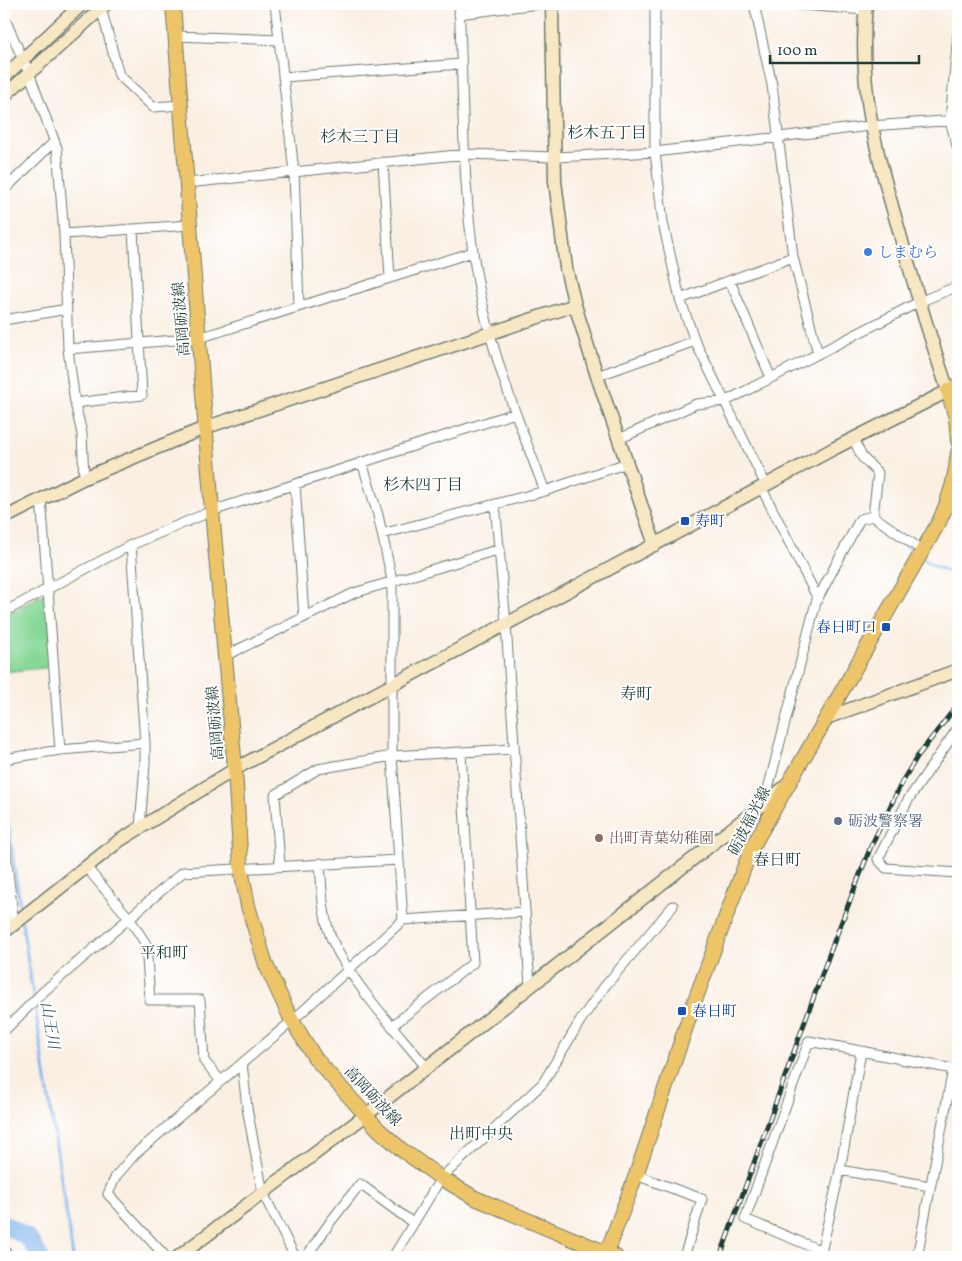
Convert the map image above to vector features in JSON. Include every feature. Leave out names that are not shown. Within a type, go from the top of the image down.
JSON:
[{"type":"main road","name":"高岡砺波線","points":[[173,4],[212,510],[235,769],[240,869],[248,906],[266,966],[292,1021],[316,1058],[366,1115],[402,1150],[440,1178],[475,1198],[609,1256]]},
{"type":"main road","points":[[953,388],[958,441]]},
{"type":"main road","name":"砺波福光線","points":[[609,1256],[694,1003],[750,848],[922,551],[953,503],[958,452]]},
{"type":"street","points":[[4,77],[82,4]]},
{"type":"street","points":[[275,4],[294,172],[299,306]]},
{"type":"street","points":[[459,4],[473,252],[490,332],[515,413],[545,490]]},
{"type":"street","points":[[460,14],[538,4]]},
{"type":"street","points":[[552,4],[555,157],[560,227],[575,305],[597,376],[655,545]]},
{"type":"street","points":[[655,4],[655,152],[663,223],[680,299],[695,341],[726,401],[763,486],[818,599]]},
{"type":"street","points":[[754,4],[772,85],[793,257],[818,354]]},
{"type":"street","points":[[4,932],[140,827],[235,769],[853,438],[953,388],[919,302],[870,126],[862,52],[866,7],[790,4]]},
{"type":"street","points":[[4,96],[102,5],[119,74],[153,107],[181,105]]},
{"type":"street","points":[[4,17],[29,73],[54,142],[64,234],[68,349],[75,403],[82,434],[84,478]]},
{"type":"street","points":[[958,34],[954,121],[958,149]]},
{"type":"street","points":[[175,36],[279,40]]},
{"type":"street","points":[[283,77],[462,64]]},
{"type":"street","points":[[186,183],[466,154],[555,157],[655,152],[870,126],[954,121]]},
{"type":"street","points":[[4,190],[54,142]]},
{"type":"street","points":[[383,162],[390,278]]},
{"type":"street","points":[[64,234],[190,225]]},
{"type":"street","points":[[75,403],[142,395],[132,229]]},
{"type":"street","points":[[68,349],[199,338],[473,252]]},
{"type":"street","points":[[680,299],[793,257]]},
{"type":"street","points":[[730,280],[771,378]]},
{"type":"street","points":[[619,439],[696,404],[726,401],[919,302],[958,286]]},
{"type":"street","points":[[4,518],[84,478],[207,427],[575,305]]},
{"type":"street","points":[[4,320],[66,309]]},
{"type":"street","points":[[597,376],[695,341]]},
{"type":"street","points":[[4,612],[49,586],[131,545],[212,510],[515,413]]},
{"type":"street","points":[[853,438],[862,457],[878,473],[872,516]]},
{"type":"street","points":[[362,462],[382,534],[392,580],[392,756],[403,920]]},
{"type":"street","points":[[382,534],[545,490],[627,463]]},
{"type":"street","points":[[294,484],[304,617]]},
{"type":"street","points":[[41,498],[60,750]]},
{"type":"street","points":[[495,504],[506,624],[530,986]]},
{"type":"street","points":[[770,799],[767,793],[818,599],[860,519],[872,516],[922,551]]},
{"type":"street","points":[[131,545],[145,764],[140,827]]},
{"type":"street","points":[[225,656],[354,593],[500,549]]},
{"type":"street","points":[[826,718],[958,670]]},
{"type":"street","points":[[958,728],[908,800],[878,860],[886,868],[958,873]]},
{"type":"street","points":[[4,759],[60,750],[144,743]]},
{"type":"street","points":[[280,865],[275,795],[318,769],[392,756],[514,749]]},
{"type":"street","points":[[392,1025],[473,963],[461,752]]},
{"type":"street","points":[[178,1257],[366,1115],[785,787]]},
{"type":"street","points":[[4,840],[14,924]]},
{"type":"street","points":[[4,1031],[37,998],[183,872],[280,865],[398,860]]},
{"type":"street","points":[[320,863],[324,908],[332,941],[349,970],[426,1068]]},
{"type":"street","points":[[86,867],[129,918],[146,944],[150,1000],[200,1000],[204,1061],[222,1081]]},
{"type":"street","points":[[393,1257],[440,1178],[543,1084],[582,1018],[605,986],[674,906]]},
{"type":"street","points":[[166,1257],[108,1194],[116,1176],[135,1154],[292,1021],[403,920],[524,912]]},
{"type":"street","points":[[862,1052],[840,1170],[821,1254],[745,1219],[809,1041],[956,1070],[930,1186],[917,1257]]},
{"type":"street","points":[[242,1063],[247,1108],[263,1193],[295,1257]]},
{"type":"street","points":[[840,1170],[930,1186]]},
{"type":"street","points":[[636,1175],[702,1199],[684,1257]]},
{"type":"street","points":[[306,1257],[360,1184],[413,1224]]},
{"type":"street","points":[[4,1253],[7,1257]]},
{"type":"green space","points":[[47,592],[53,667],[4,672],[4,616]]},
{"type":"waterway","points":[[875,523],[916,553]]},
{"type":"waterway","points":[[923,559],[958,576]]},
{"type":"waterway","name":"山王川","points":[[4,797],[21,913]]},
{"type":"waterway","name":"山王川","points":[[22,922],[73,1257]]},
{"type":"waterway","points":[[4,1224],[28,1238],[40,1257]]},
{"type":"railway","points":[[720,1257],[830,952],[871,846],[903,780],[917,757],[958,704]]},
{"type":"place","name":"しまむら","points":[[868,252]]},
{"type":"place","name":"寿町","points":[[685,521]]},
{"type":"place","name":"春日町口","points":[[886,627]]},
{"type":"place","name":"砺波警察署","points":[[838,821]]},
{"type":"place","name":"出町青葉幼稚園","points":[[599,838]]},
{"type":"place","name":"春日町","points":[[682,1011]]},
{"type":"district","name":"杉木五丁目","points":[[607,132]]},
{"type":"district","name":"杉木三丁目","points":[[360,136]]},
{"type":"district","name":"杉木四丁目","points":[[423,484]]},
{"type":"district","name":"寿町","points":[[636,693]]},
{"type":"district","name":"春日町","points":[[777,859]]},
{"type":"district","name":"平和町","points":[[164,952]]},
{"type":"district","name":"出町中央","points":[[481,1133]]}]
